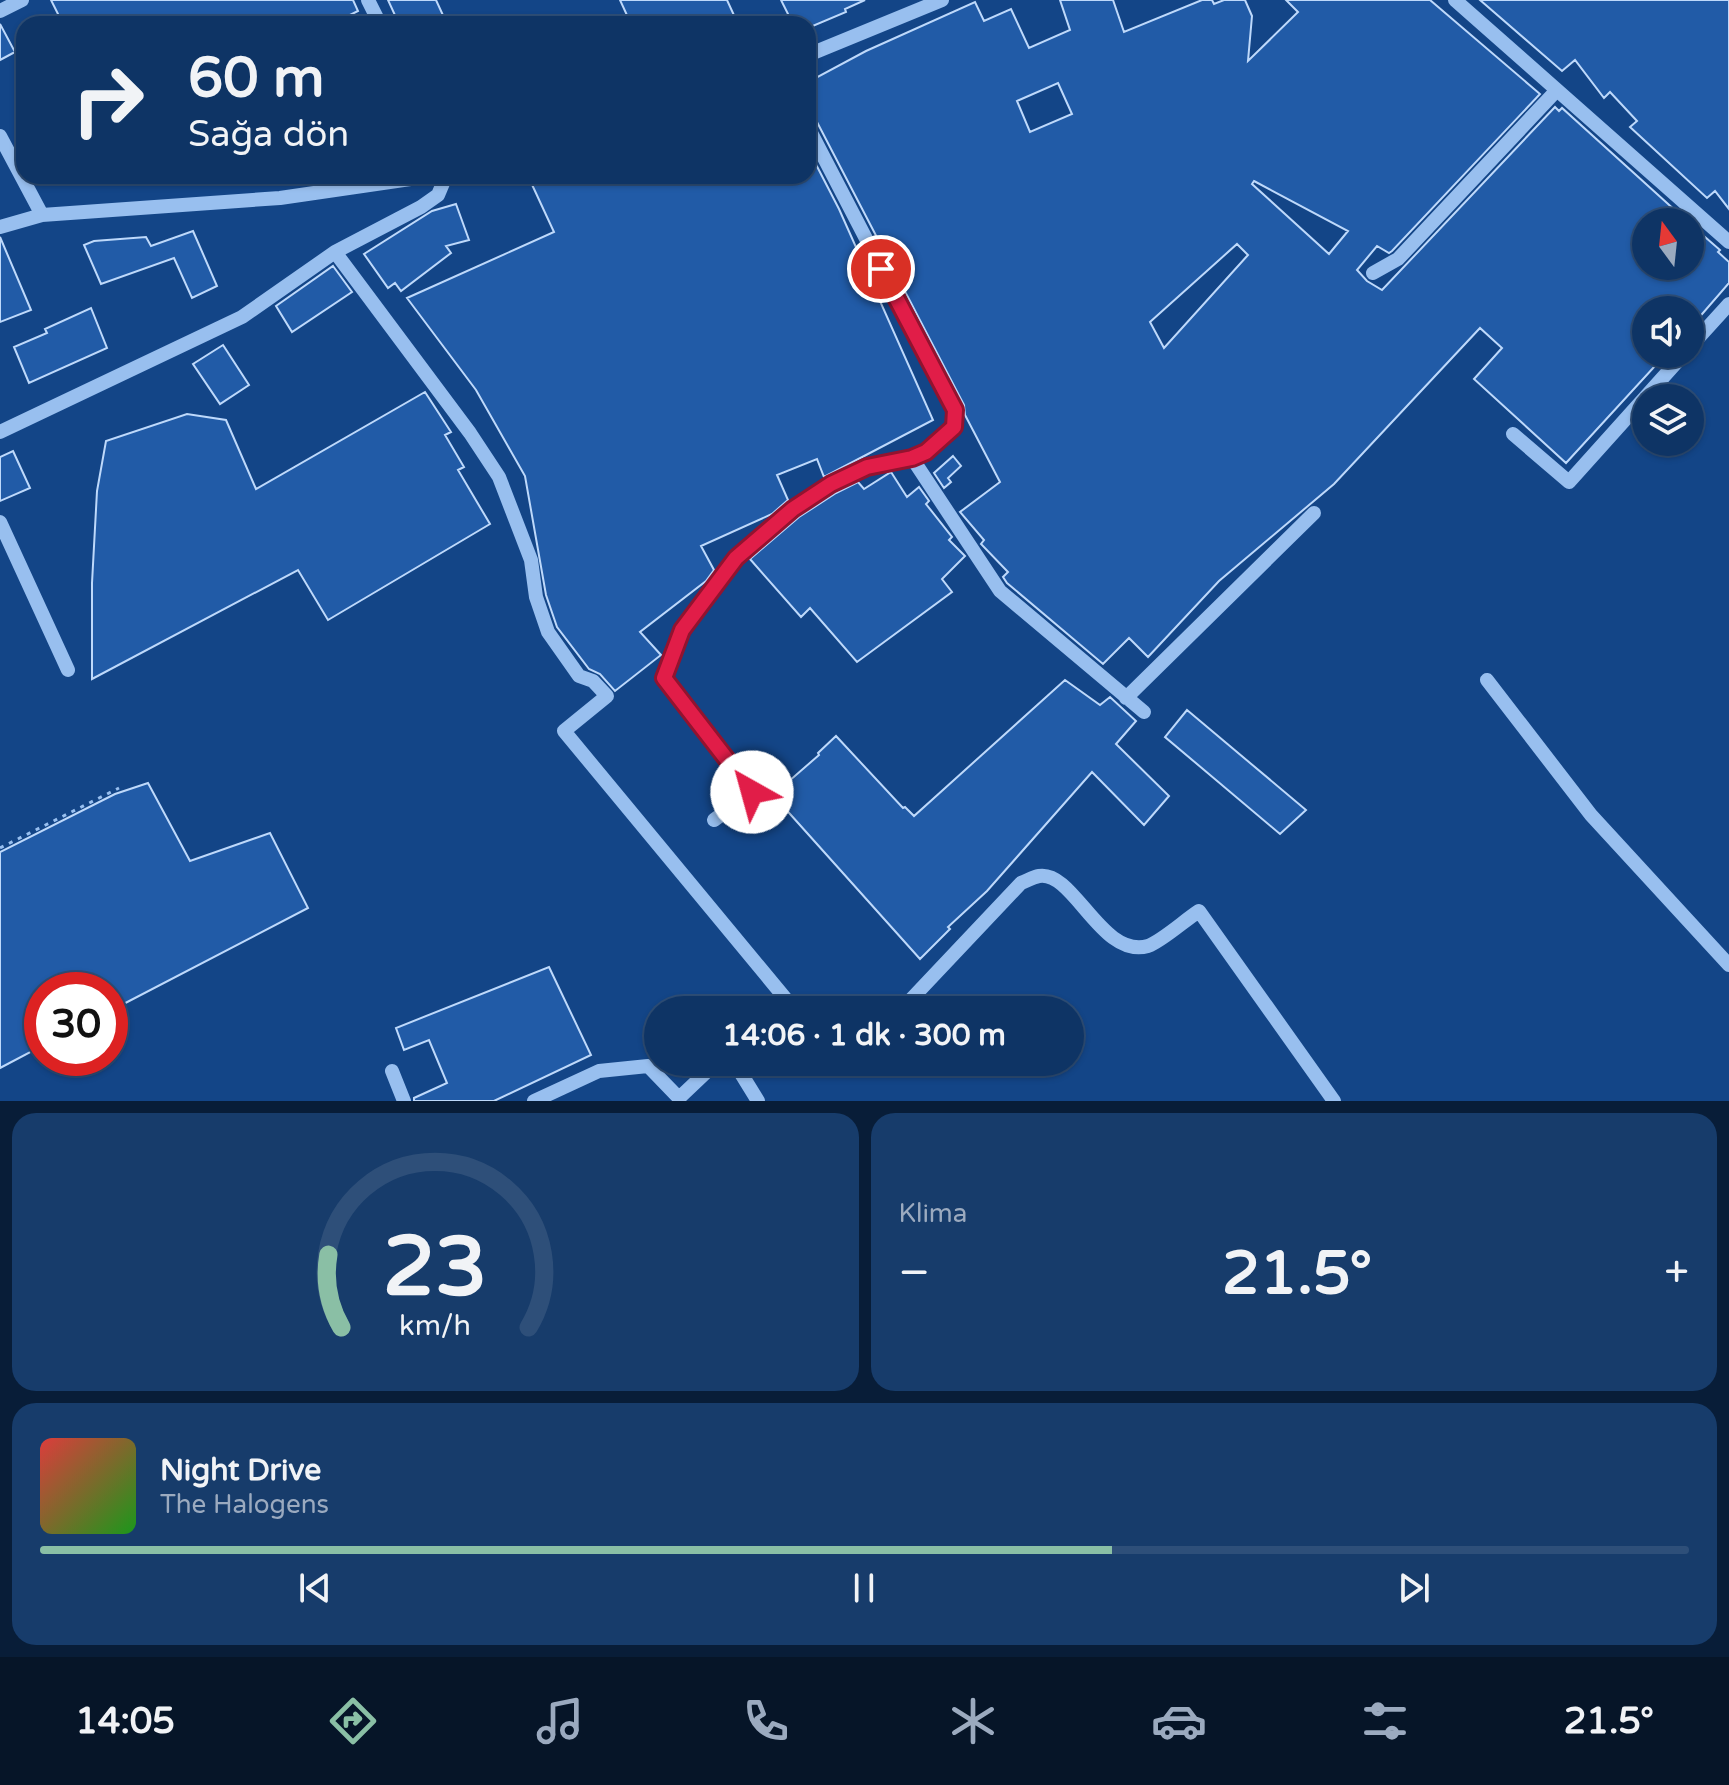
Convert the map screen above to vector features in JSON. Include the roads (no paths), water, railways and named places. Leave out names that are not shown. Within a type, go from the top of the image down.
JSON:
[{"type":"street","points":[[0,11],[22,0]]},
{"type":"street","points":[[816,52],[942,0]]},
{"type":"street","points":[[1455,0],[1729,242]]},
{"type":"street","points":[[1373,273],[1398,259],[1557,90]]},
{"type":"street","points":[[0,136],[16,166]]},
{"type":"street","points":[[714,820],[752,792],[664,678],[682,630],[736,558],[793,509],[831,484],[867,467],[912,458],[942,440],[954,427],[955,410],[816,142]]},
{"type":"street","points":[[26,184],[42,215]]},
{"type":"street","points":[[0,227],[42,215],[280,198],[376,184]]},
{"type":"street","points":[[0,432],[242,317],[335,252],[421,207],[438,195],[443,184]]},
{"type":"street","points":[[335,252],[470,433],[499,477],[531,560],[536,597],[548,632],[579,676],[593,681],[607,696],[564,731],[783,996]]},
{"type":"street","points":[[1704,332],[1729,304]]},
{"type":"street","points":[[1513,434],[1569,482],[1671,368]]},
{"type":"street","points":[[912,458],[1000,591],[1144,712]]},
{"type":"street","points":[[1126,698],[1314,513]]},
{"type":"street","points":[[0,522],[68,670]]},
{"type":"street","points":[[1487,680],[1591,815],[1729,965]]},
{"type":"street","points":[[914,996],[1021,883],[1040,875],[1055,878],[1115,941],[1133,948],[1150,946],[1199,911],[1334,1101]]},
{"type":"street","points":[[534,1101],[599,1071],[644,1066]]},
{"type":"street","points":[[392,1071],[404,1101]]},
{"type":"street","points":[[658,1076],[679,1098],[702,1076]]},
{"type":"street","points":[[743,1076],[758,1101]]}]
